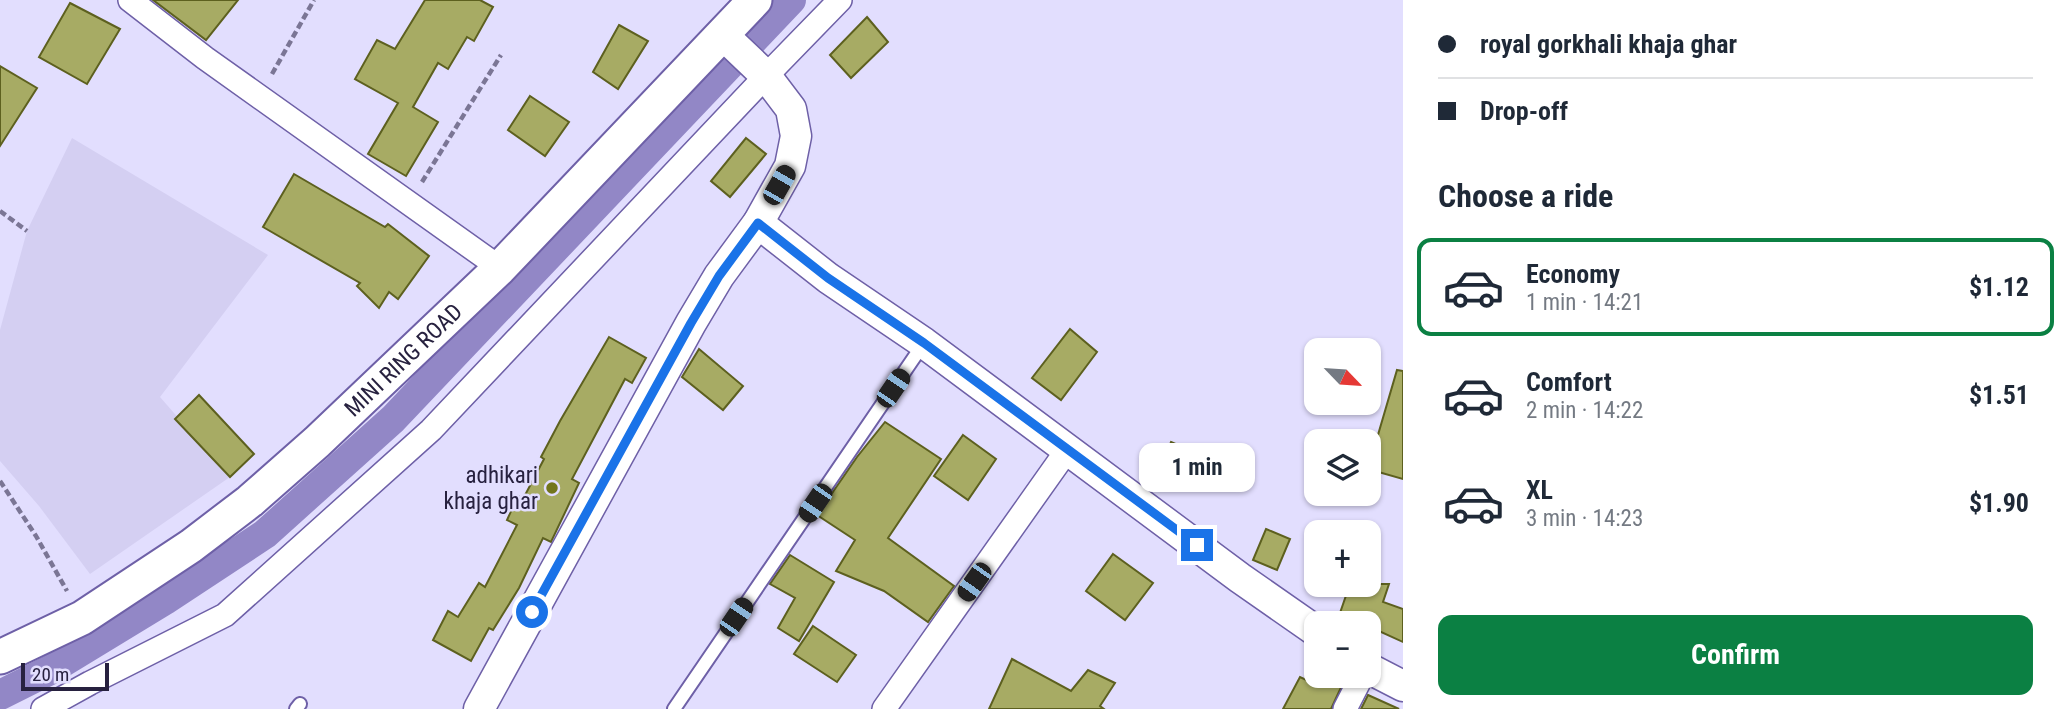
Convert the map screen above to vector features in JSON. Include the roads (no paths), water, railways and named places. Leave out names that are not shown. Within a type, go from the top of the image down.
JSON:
[{"type":"main road","name":"MINI RING ROAD","points":[[0,657],[82,618],[191,546],[250,501],[317,442],[499,268],[755,0]]},
{"type":"street","points":[[130,0],[205,58],[499,268]]},
{"type":"street","points":[[43,709],[225,615],[431,430],[759,69],[840,0]]},
{"type":"street","points":[[479,709],[691,323],[719,276],[758,223],[790,166],[796,136],[791,109],[759,69],[722,34]]},
{"type":"street","points":[[758,223],[828,278],[924,343],[1304,623]]},
{"type":"street","points":[[884,709],[1068,449]]},
{"type":"street","points":[[1381,674],[1403,685]]},
{"type":"street","points":[[1345,709],[1356,688]]},
{"type":"lane","points":[[674,709],[924,343]]},
{"type":"waterway","points":[[0,695],[50,670],[165,600],[265,534],[393,419],[791,0]]},
{"type":"place","name":"adhikari khaja ghar","points":[[552,488]]}]
